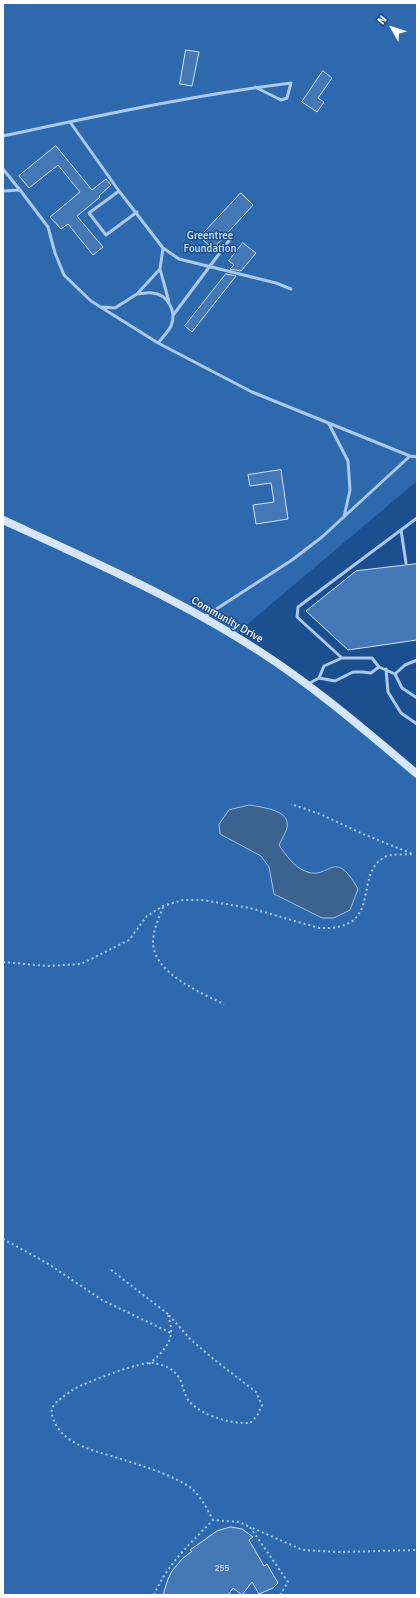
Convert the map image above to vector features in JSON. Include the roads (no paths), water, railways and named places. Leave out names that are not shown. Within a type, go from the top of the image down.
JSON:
[{"type":"main road","name":"Community Drive","points":[[3,520],[121,574],[203,618],[259,651],[307,684],[363,728],[417,774]]},
{"type":"lane","points":[[3,136],[125,110],[255,87],[291,83],[287,98],[281,100],[255,87]]},
{"type":"lane","points":[[70,122],[119,191],[137,212],[163,248],[179,259],[276,283],[291,290]]},
{"type":"lane","points":[[3,169],[48,227],[55,253],[64,275],[87,298],[158,343],[252,392],[410,456],[417,457]]},
{"type":"lane","points":[[3,191],[20,190]]},
{"type":"lane","points":[[119,191],[89,214],[106,235],[137,212]]},
{"type":"lane","points":[[158,343],[171,326],[174,314],[231,238]]},
{"type":"lane","points":[[163,248],[160,269],[174,314]]},
{"type":"lane","points":[[101,307],[115,308],[137,294],[160,269]]},
{"type":"lane","points":[[137,294],[152,293],[162,296],[170,304]]},
{"type":"lane","points":[[328,423],[348,461],[350,490],[344,517]]},
{"type":"lane","points":[[203,618],[292,560],[322,537],[410,456]]},
{"type":"lane","points":[[342,658],[297,617],[298,607],[417,518]]},
{"type":"lane","points":[[401,530],[406,563]]},
{"type":"lane","points":[[319,678],[324,666],[342,658],[372,658],[379,667],[386,668],[395,674],[402,688],[417,698]]},
{"type":"lane","points":[[395,674],[406,665],[417,660]]},
{"type":"lane","points":[[307,684],[319,678],[335,681],[353,672],[371,673],[379,667]]},
{"type":"lane","points":[[386,668],[388,692],[401,713],[417,724]]},
{"type":"park label","name":"Greentree Foundation","points":[[210,242]]}]
